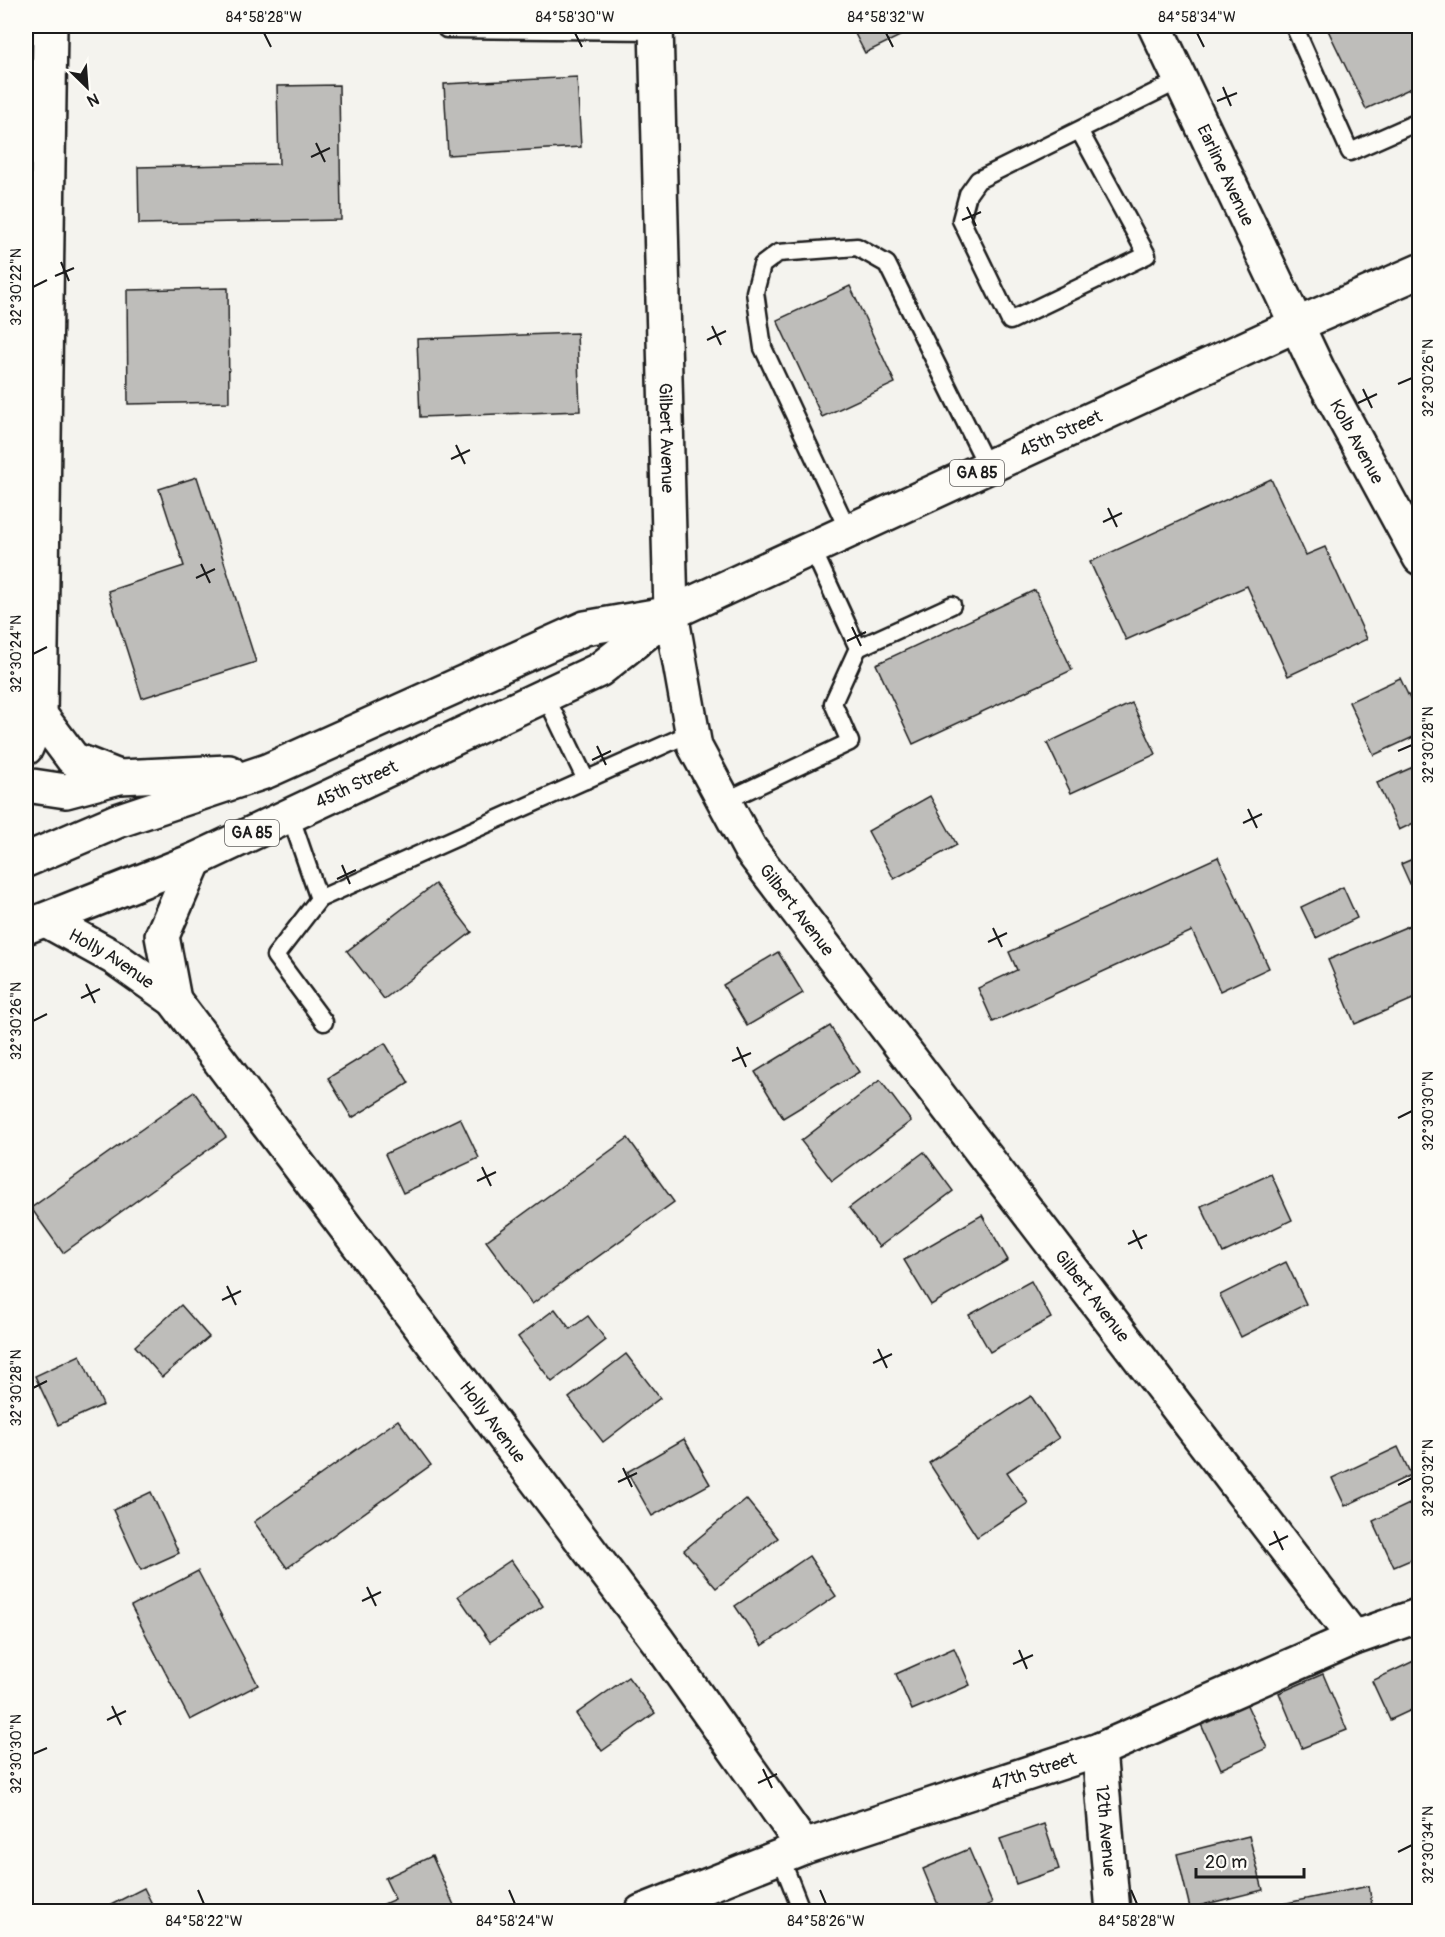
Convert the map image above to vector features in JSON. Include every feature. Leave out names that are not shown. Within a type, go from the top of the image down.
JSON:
[{"type":"street","points":[[26,748],[40,715],[50,26]]},
{"type":"street","name":"Earline Avenue","points":[[1155,26],[1296,325]]},
{"type":"street","name":"Gilbert Avenue","points":[[656,28],[671,613],[695,747],[750,849],[1354,1638]]},
{"type":"street","name":"45th Street","points":[[36,923],[195,860],[545,695],[598,670],[671,613],[1296,325],[1419,271]]},
{"type":"street","name":"Kolb Avenue","points":[[1296,325],[1419,558]]},
{"type":"street","name":"45th Street","points":[[26,860],[117,821],[267,771],[585,628],[671,613]]},
{"type":"street","points":[[40,715],[73,759],[119,777]]},
{"type":"street","points":[[26,785],[66,791],[119,777],[267,771]]},
{"type":"street","name":"Holly Avenue","points":[[174,1000],[162,936],[195,860]]},
{"type":"street","name":"Holly Avenue","points":[[36,923],[113,957],[174,1000],[658,1641],[792,1852]]},
{"type":"street","name":"47th Street","points":[[645,1911],[792,1852],[1099,1750],[1354,1638],[1419,1615]]},
{"type":"street","name":"12th Avenue","points":[[1099,1750],[1113,1911]]},
{"type":"lane","points":[[1294,26],[1350,152],[1419,121]]},
{"type":"lane","points":[[446,29],[656,28]]},
{"type":"lane","points":[[1079,130],[1147,255],[1010,321],[961,220],[968,194],[978,180],[1079,130],[1180,80]]},
{"type":"lane","points":[[849,532],[763,348],[754,292],[762,265],[778,253],[857,248],[887,264],[988,468]]},
{"type":"lane","points":[[812,548],[858,648]]},
{"type":"lane","points":[[725,801],[850,742],[833,703],[858,648],[952,605]]},
{"type":"lane","points":[[545,695],[586,780]]},
{"type":"lane","points":[[324,1022],[275,957],[319,899],[693,732]]},
{"type":"lane","points":[[290,815],[319,899]]},
{"type":"lane","points":[[792,1852],[802,1911]]},
{"type":"building","points":[[851,26],[895,26],[900,36],[865,53]]},
{"type":"building","points":[[1326,26],[1412,26],[1420,40],[1420,84],[1366,109]]},
{"type":"building","points":[[577,77],[581,147],[448,155],[444,84]]},
{"type":"building","points":[[339,85],[341,220],[139,224],[138,167],[279,164],[277,86]]},
{"type":"building","points":[[850,286],[895,383],[822,417],[777,320]]},
{"type":"building","points":[[228,288],[229,402],[128,404],[127,290]]},
{"type":"building","points":[[577,333],[580,411],[420,417],[417,339]]},
{"type":"building","points":[[197,477],[256,662],[142,698],[108,591],[184,566],[159,489]]},
{"type":"building","points":[[1271,479],[1306,555],[1325,547],[1367,639],[1288,676],[1247,586],[1126,640],[1090,562]]},
{"type":"building","points":[[1035,590],[1072,670],[913,744],[876,664]]},
{"type":"building","points":[[1400,678],[1420,720],[1420,734],[1374,755],[1349,702]]},
{"type":"building","points":[[1132,703],[1156,754],[1071,793],[1047,743]]},
{"type":"building","points":[[1420,764],[1420,820],[1399,830],[1377,783]]},
{"type":"building","points":[[930,796],[957,845],[894,879],[868,831]]},
{"type":"building","points":[[1420,856],[1420,906],[1401,864]]},
{"type":"building","points":[[1218,857],[1269,968],[1220,991],[1192,931],[993,1022],[978,988],[1017,970],[1009,952]]},
{"type":"building","points":[[435,884],[472,932],[384,999],[347,951]]},
{"type":"building","points":[[1343,887],[1357,918],[1316,938],[1301,907]]},
{"type":"building","points":[[1420,921],[1420,996],[1355,1024],[1328,960]]},
{"type":"building","points":[[778,952],[803,993],[747,1026],[723,985]]},
{"type":"building","points":[[830,1026],[859,1072],[783,1118],[755,1072]]},
{"type":"building","points":[[385,1043],[409,1083],[352,1118],[328,1078]]},
{"type":"building","points":[[880,1080],[911,1121],[832,1181],[801,1141]]},
{"type":"building","points":[[194,1092],[226,1137],[63,1253],[31,1208]]},
{"type":"building","points":[[460,1118],[479,1158],[403,1193],[385,1154]]},
{"type":"building","points":[[628,1138],[674,1202],[532,1304],[486,1241]]},
{"type":"building","points":[[924,1152],[953,1191],[879,1247],[849,1208]]},
{"type":"building","points":[[1271,1174],[1292,1220],[1223,1253],[1201,1206]]},
{"type":"building","points":[[982,1215],[1008,1260],[931,1305],[904,1260]]},
{"type":"building","points":[[1286,1262],[1306,1304],[1241,1337],[1220,1295]]},
{"type":"building","points":[[1031,1281],[1051,1318],[990,1352],[969,1315]]},
{"type":"building","points":[[181,1305],[209,1337],[162,1377],[135,1346]]},
{"type":"building","points":[[555,1309],[570,1329],[588,1316],[606,1340],[552,1382],[518,1337]]},
{"type":"building","points":[[626,1354],[660,1398],[603,1442],[569,1398]]},
{"type":"building","points":[[80,1355],[103,1405],[58,1425],[35,1376]]},
{"type":"building","points":[[1031,1396],[1059,1438],[1007,1472],[1028,1503],[977,1537],[929,1463]]},
{"type":"building","points":[[398,1420],[431,1465],[287,1568],[254,1522]]},
{"type":"building","points":[[684,1439],[710,1484],[652,1516],[627,1472]]},
{"type":"building","points":[[1398,1447],[1411,1475],[1345,1506],[1332,1478]]},
{"type":"building","points":[[151,1492],[179,1553],[141,1570],[113,1510]]},
{"type":"building","points":[[746,1499],[778,1538],[716,1588],[684,1550]]},
{"type":"building","points":[[1420,1499],[1420,1556],[1394,1567],[1373,1521]]},
{"type":"building","points":[[809,1556],[836,1596],[762,1646],[735,1606]]},
{"type":"building","points":[[511,1560],[543,1606],[490,1642],[458,1596]]},
{"type":"building","points":[[198,1571],[258,1685],[190,1720],[131,1606]]},
{"type":"building","points":[[954,1648],[970,1685],[912,1710],[896,1674]]},
{"type":"building","points":[[1418,1659],[1420,1706],[1390,1720],[1372,1681]]},
{"type":"building","points":[[1323,1674],[1347,1730],[1302,1748],[1279,1693]]},
{"type":"building","points":[[628,1677],[655,1713],[602,1751],[576,1714]]},
{"type":"building","points":[[1245,1701],[1267,1748],[1221,1769],[1200,1722]]},
{"type":"building","points":[[1044,1824],[1059,1869],[1016,1884],[1000,1839]]},
{"type":"building","points":[[1249,1836],[1263,1890],[1190,1908],[1177,1854]]},
{"type":"building","points":[[969,1849],[992,1903],[973,1912],[941,1912],[923,1869]]},
{"type":"building","points":[[432,1856],[457,1912],[380,1912],[377,1907],[395,1899],[385,1878]]},
{"type":"building","points":[[1369,1886],[1373,1912],[1273,1912],[1272,1906]]},
{"type":"building","points":[[144,1888],[156,1912],[97,1912]]}]
